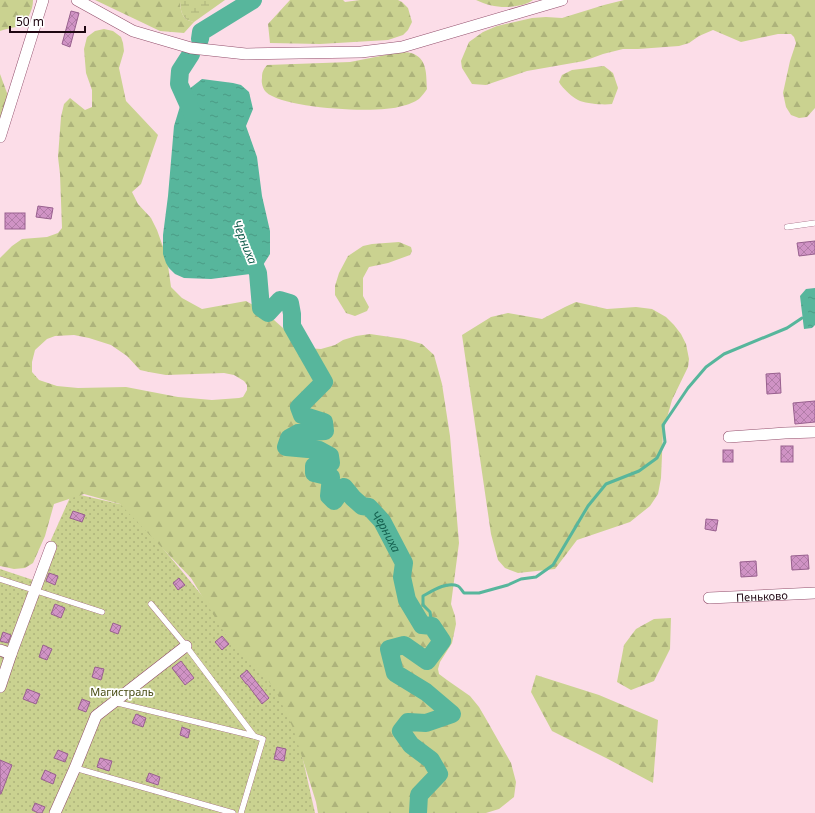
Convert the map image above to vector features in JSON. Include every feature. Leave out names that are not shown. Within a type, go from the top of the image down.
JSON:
[{"type":"street","points":[[0,137],[43,0]]},
{"type":"street","points":[[77,0],[133,31],[191,48],[246,54],[361,52],[402,47],[562,0]]},
{"type":"street","points":[[729,437],[815,432]]},
{"type":"street","points":[[0,687],[50,547]]},
{"type":"street","name":"Пеньково","points":[[709,598],[815,593]]},
{"type":"street","points":[[55,813],[96,716],[186,646]]},
{"type":"street","points":[[0,650],[11,654]]},
{"type":"lane","points":[[787,227],[815,223]]},
{"type":"lane","points":[[0,579],[102,612]]},
{"type":"lane","points":[[151,604],[186,646],[254,736]]},
{"type":"lane","points":[[114,702],[263,739],[241,813]]},
{"type":"lane","points":[[75,768],[233,813]]},
{"type":"green space","points":[[0,0],[33,0],[31,12],[26,20],[20,25],[0,31]]},
{"type":"green space","points":[[95,0],[180,0],[183,16],[187,20],[194,22],[184,33],[160,31]]},
{"type":"green space","points":[[180,0],[225,0],[194,22],[187,20],[183,16]]},
{"type":"green space","points":[[290,0],[343,0],[345,2],[360,0],[398,0],[408,8],[412,22],[408,30],[403,35],[388,40],[320,44],[270,43],[268,24]]},
{"type":"green space","points":[[476,0],[533,0],[522,5],[504,7],[492,6]]},
{"type":"green space","points":[[624,0],[815,0],[815,108],[807,117],[799,118],[791,115],[786,107],[783,93],[790,61],[796,43],[791,34],[778,34],[741,42],[713,30],[699,36],[689,43],[679,46],[623,49],[584,61],[527,71],[486,85],[472,84],[462,68],[461,61],[469,42],[483,32],[497,26],[532,18],[562,18]]},
{"type":"green space","points":[[104,29],[113,31],[121,37],[124,51],[119,68],[126,101],[158,135],[141,184],[132,192],[138,204],[151,218],[157,230],[167,258],[171,287],[182,298],[202,309],[246,301],[265,312],[283,328],[296,343],[306,348],[321,349],[356,336],[370,334],[404,339],[422,344],[434,355],[442,384],[450,436],[459,543],[451,604],[456,624],[452,643],[440,662],[438,669],[439,674],[470,696],[479,707],[511,763],[516,782],[514,797],[499,809],[486,813],[318,813],[293,728],[274,687],[230,642],[191,578],[120,504],[84,494],[54,504],[45,536],[33,563],[25,568],[14,569],[0,566],[0,258],[12,246],[22,239],[47,237],[58,233],[62,228],[58,157],[61,117],[64,104],[70,98],[85,110],[92,107],[92,90],[86,73],[84,49],[87,37],[95,31]],"holes":[[[74,335],[111,345],[127,356],[140,370],[166,375],[224,373],[234,375],[244,381],[247,385],[247,390],[243,397],[212,400],[178,397],[126,387],[78,388],[57,386],[39,380],[32,372],[32,362],[35,350],[47,339],[55,336]]]},
{"type":"green space","points":[[401,52],[417,55],[421,59],[426,73],[427,89],[419,99],[402,106],[374,110],[354,110],[311,106],[276,98],[266,92],[262,84],[263,73],[267,65],[350,62]]},
{"type":"green space","points":[[604,66],[613,73],[618,88],[612,104],[596,104],[580,101],[568,93],[559,82],[562,75],[572,70]]},
{"type":"green space","points":[[0,74],[7,93],[8,114],[0,136]]},
{"type":"green space","points":[[399,242],[411,247],[412,251],[410,255],[388,263],[369,267],[363,278],[363,296],[369,307],[367,311],[355,316],[346,313],[335,295],[335,286],[339,273],[348,256],[363,246]]},
{"type":"green space","points":[[576,302],[607,309],[636,307],[652,309],[666,317],[681,334],[686,344],[689,359],[688,367],[672,400],[663,432],[661,478],[658,494],[650,506],[630,522],[577,540],[555,569],[518,573],[505,568],[498,560],[491,534],[462,335],[491,317],[508,313],[542,319]]},
{"type":"green space","name":"Магистраль","points":[[72,493],[128,506],[290,702],[315,813],[0,813],[0,569],[33,580]]},
{"type":"green space","points":[[671,618],[670,649],[654,681],[631,690],[617,682],[624,645],[636,629],[654,619]]},
{"type":"green space","points":[[536,675],[599,695],[658,720],[653,783],[552,731],[531,692]]},
{"type":"water","points":[[202,79],[241,85],[249,92],[253,109],[246,126],[257,157],[262,196],[270,231],[270,254],[258,273],[211,279],[184,278],[175,274],[169,268],[163,254],[163,235],[174,126],[184,93]]},
{"type":"water","points":[[815,288],[815,325],[812,328],[804,329],[800,296],[806,289]]},
{"type":"building","points":[[71,11],[79,13],[70,47],[62,44]]},
{"type":"building","points":[[38,206],[53,208],[51,219],[36,217]]},
{"type":"building","points":[[5,213],[25,213],[25,229],[5,229]]},
{"type":"building","points":[[815,241],[815,254],[799,256],[797,243]]},
{"type":"building","points":[[780,373],[781,393],[767,394],[766,374]]},
{"type":"building","points":[[815,401],[815,422],[795,424],[793,403]]},
{"type":"building","points":[[781,446],[793,446],[793,462],[781,462]]},
{"type":"building","points":[[723,450],[733,450],[733,462],[723,462]]},
{"type":"building","points":[[73,511],[85,515],[82,522],[70,518]]},
{"type":"building","points":[[706,519],[718,520],[716,531],[705,529]]},
{"type":"building","points":[[808,555],[809,569],[792,570],[791,556]]},
{"type":"building","points":[[756,561],[757,576],[741,577],[740,562]]},
{"type":"building","points":[[49,573],[58,576],[55,585],[46,581]]},
{"type":"building","points":[[179,578],[185,585],[178,590],[173,583]]},
{"type":"building","points":[[55,604],[65,608],[61,618],[51,614]]},
{"type":"building","points":[[113,623],[121,626],[118,634],[110,631]]},
{"type":"building","points":[[3,632],[11,635],[8,643],[0,641]]},
{"type":"building","points":[[222,636],[229,644],[222,650],[215,642]]},
{"type":"building","points":[[43,645],[52,649],[47,660],[39,657]]},
{"type":"building","points":[[181,661],[194,678],[185,685],[172,668]]},
{"type":"building","points":[[95,667],[104,669],[101,680],[92,677]]},
{"type":"building","points":[[247,670],[269,698],[262,704],[240,676]]},
{"type":"building","points":[[27,689],[40,694],[36,704],[23,699]]},
{"type":"building","points":[[82,699],[90,702],[86,712],[78,709]]},
{"type":"building","points":[[136,714],[146,718],[143,727],[132,723]]},
{"type":"building","points":[[182,727],[190,730],[188,738],[180,735]]},
{"type":"building","points":[[277,747],[286,749],[284,761],[274,759]]},
{"type":"building","points":[[58,750],[68,754],[65,762],[54,758]]},
{"type":"building","points":[[100,758],[112,761],[109,771],[97,767]]},
{"type":"building","points":[[0,760],[12,765],[1,794],[0,794]]},
{"type":"building","points":[[45,770],[56,775],[53,784],[41,779]]},
{"type":"building","points":[[149,773],[160,777],[158,785],[146,781]]},
{"type":"building","points":[[35,803],[45,807],[42,813],[32,810]]},
{"type":"waterway","name":"Черниха","points":[[200,39],[201,32],[253,0]]},
{"type":"waterway","name":"Черниха","points":[[191,54],[180,71],[179,84],[193,115]]},
{"type":"waterway","name":"Черниха","points":[[248,250],[258,273],[261,308],[268,313],[280,300],[290,303],[292,326],[324,382],[299,407],[302,415],[324,422],[325,431],[298,433],[289,438],[286,447],[319,450],[330,456],[331,463],[314,466],[314,473],[331,477],[329,496],[334,501],[344,487],[353,498],[362,506],[369,507],[382,521],[404,563],[402,577],[407,600],[422,625],[432,626],[442,641],[427,661],[404,645],[389,649],[395,673],[426,692],[452,714],[426,723],[408,722],[401,731],[411,745],[431,760],[439,774],[419,795],[418,813]]},
{"type":"waterway","points":[[432,626],[430,612],[423,605],[423,596],[435,589],[454,585],[459,587],[464,593],[479,593],[508,585],[521,579],[536,577],[553,565],[588,506],[606,484],[639,471],[657,458],[665,442],[663,425],[688,388],[706,367],[724,354],[787,328],[802,318]]}]
